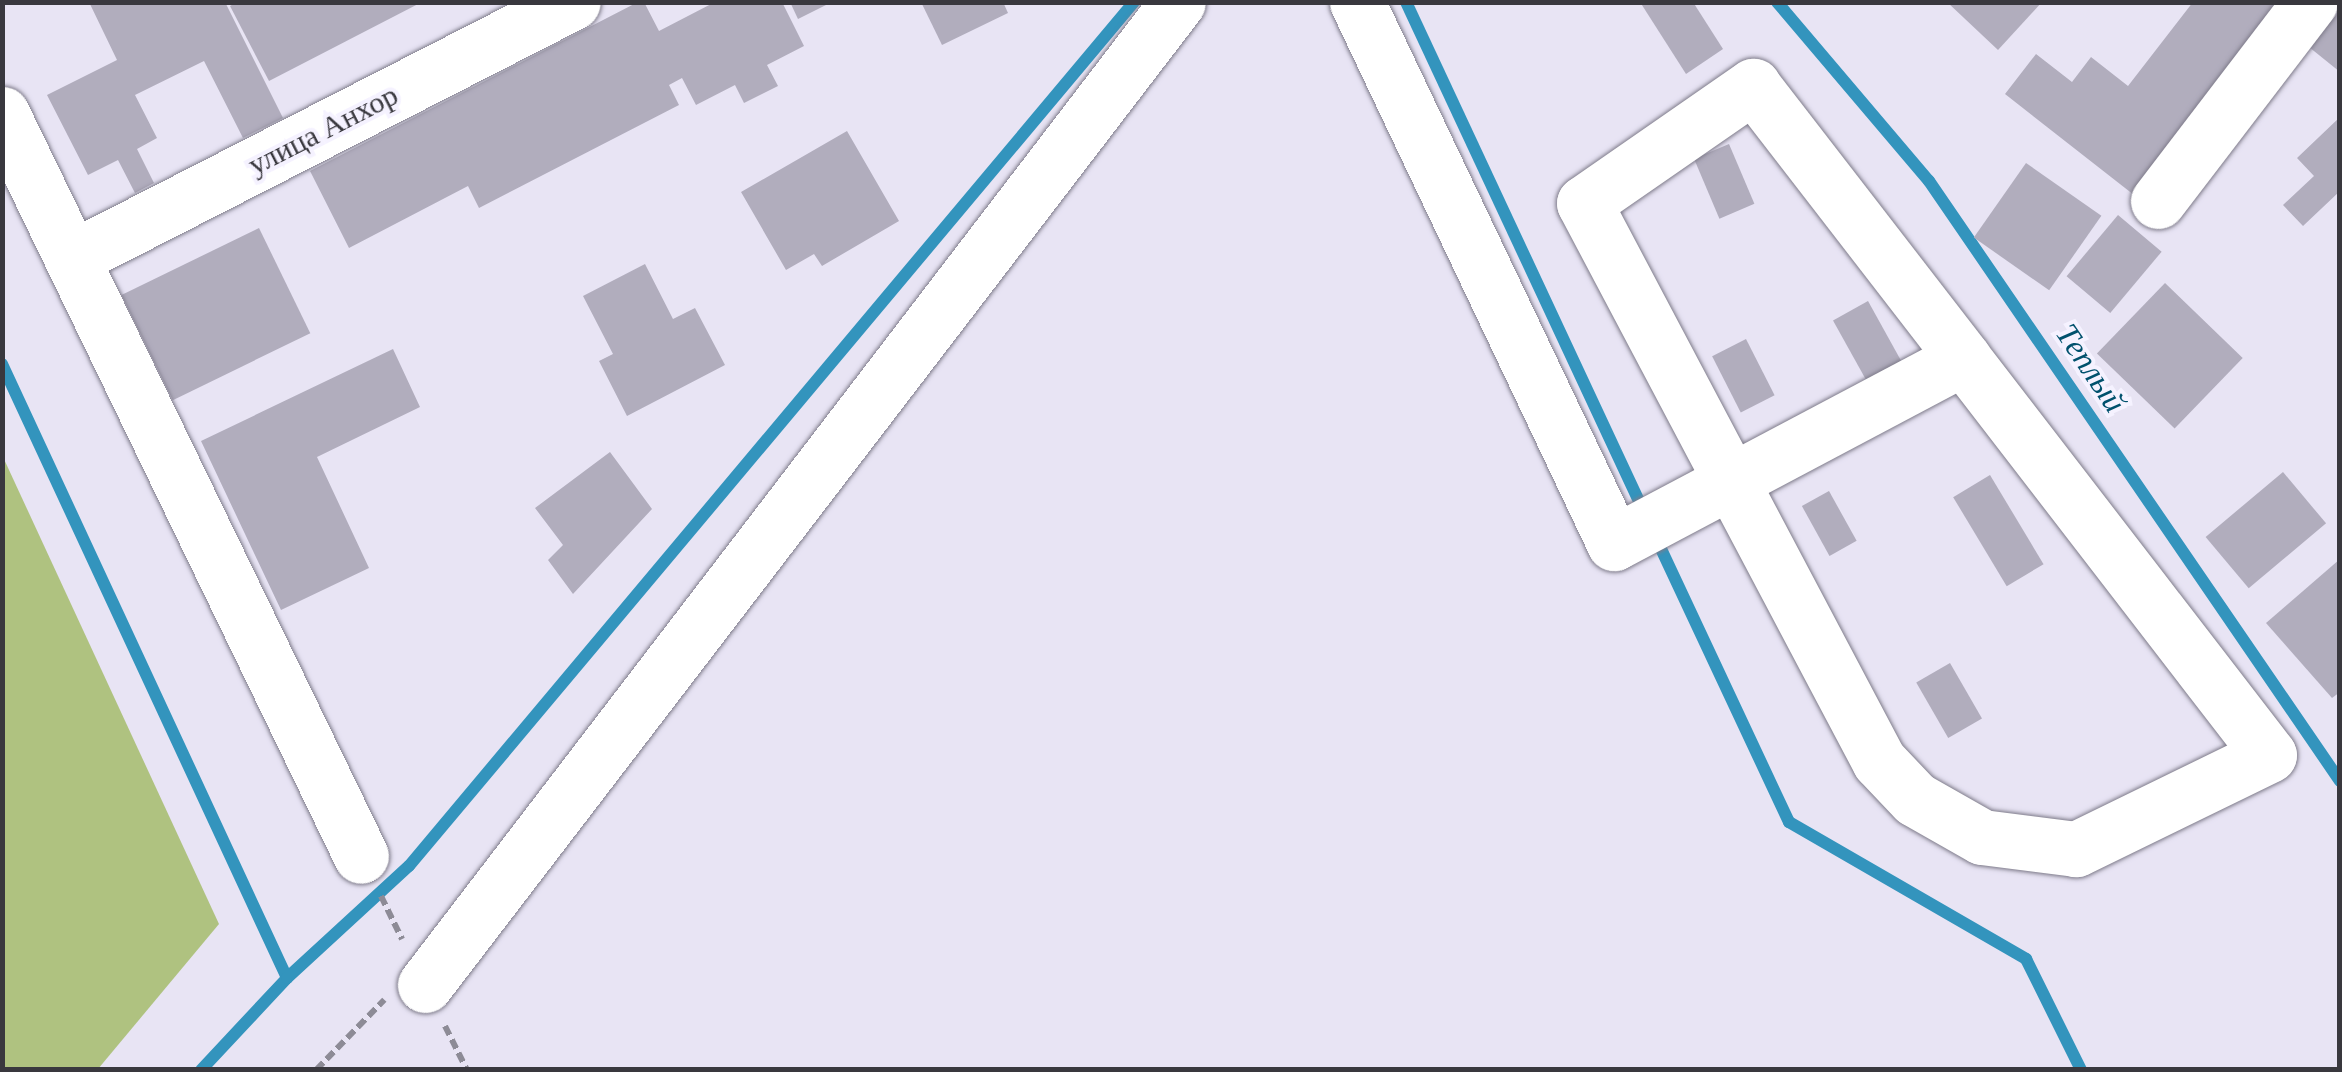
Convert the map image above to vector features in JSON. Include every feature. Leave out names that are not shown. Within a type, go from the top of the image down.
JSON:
[{"type":"street","name":"улица Анхор","points":[[74,257],[573,2]]},
{"type":"street","points":[[408,976],[1178,2]]},
{"type":"street","points":[[1357,2],[1614,543],[1732,484],[1962,358]]},
{"type":"street","points":[[2158,201],[2310,2]]},
{"type":"street","points":[[1753,86],[1962,358],[2269,755],[2076,848],[1982,838],[1916,799],[1879,761],[1584,202],[1753,86]]},
{"type":"street","points":[[2,114],[361,856]]},
{"type":"path","points":[[316,1070],[408,976],[361,856]]},
{"type":"green space","points":[[3,457],[219,924],[98,1069],[3,1069]]},
{"type":"building","points":[[89,2],[225,2],[283,118],[243,138],[204,61],[135,95],[157,138],[137,149],[154,183],[135,193],[118,160],[88,175],[47,95],[117,60]]},
{"type":"building","points":[[237,2],[422,2],[269,81],[230,6]]},
{"type":"building","points":[[644,2],[659,31],[715,2],[782,2],[804,46],[767,65],[778,86],[744,103],[735,85],[696,105],[682,78],[669,85],[679,105],[479,208],[468,186],[349,248],[310,171]]},
{"type":"building","points":[[790,2],[832,2],[798,19]]},
{"type":"building","points":[[921,2],[1003,2],[1008,13],[942,45]]},
{"type":"building","points":[[1640,2],[1693,2],[1723,49],[1686,74]]},
{"type":"building","points":[[1947,2],[2042,2],[1998,50]]},
{"type":"building","points":[[2193,2],[2285,2],[2134,195],[2005,94],[2036,54],[2072,82],[2091,57],[2128,86]]},
{"type":"building","points":[[2340,10],[2340,72],[2309,47]]},
{"type":"building","points":[[2340,117],[2340,191],[2303,226],[2283,205],[2314,176],[2297,158]]},
{"type":"building","points":[[847,131],[899,221],[822,266],[814,254],[786,270],[741,192]]},
{"type":"building","points":[[1729,144],[1754,204],[1719,219],[1694,159]]},
{"type":"building","points":[[2026,163],[2101,216],[2049,290],[1974,238]]},
{"type":"building","points":[[2118,215],[2162,252],[2110,313],[2067,276]]},
{"type":"building","points":[[259,228],[310,333],[173,400],[121,295]]},
{"type":"building","points":[[645,264],[673,319],[695,308],[725,365],[627,416],[599,361],[613,354],[583,296]]},
{"type":"building","points":[[2165,283],[2243,358],[2175,429],[2097,353]]},
{"type":"building","points":[[1868,301],[1902,362],[1867,382],[1833,320]]},
{"type":"building","points":[[1746,339],[1775,395],[1741,412],[1712,356]]},
{"type":"building","points":[[393,349],[420,407],[317,457],[369,568],[281,610],[201,441]]},
{"type":"building","points":[[610,452],[652,509],[573,594],[548,560],[563,545],[535,508]]},
{"type":"building","points":[[2283,472],[2326,523],[2249,588],[2206,537]]},
{"type":"building","points":[[1990,475],[2044,564],[2007,586],[1953,497]]},
{"type":"building","points":[[1829,491],[1857,541],[1830,556],[1802,506]]},
{"type":"building","points":[[2340,559],[2340,692],[2332,698],[2266,623]]},
{"type":"building","points":[[1950,663],[1982,718],[1948,738],[1916,682]]},
{"type":"waterway","points":[[201,1070],[287,978],[409,866],[1134,2]]},
{"type":"waterway","points":[[1406,2],[1645,514]]},
{"type":"waterway","name":"Теплый","points":[[1777,2],[1929,181],[2340,781]]},
{"type":"waterway","points":[[2,364],[287,978]]},
{"type":"waterway","points":[[1655,536],[1789,822],[2026,959],[2081,1070]]}]
